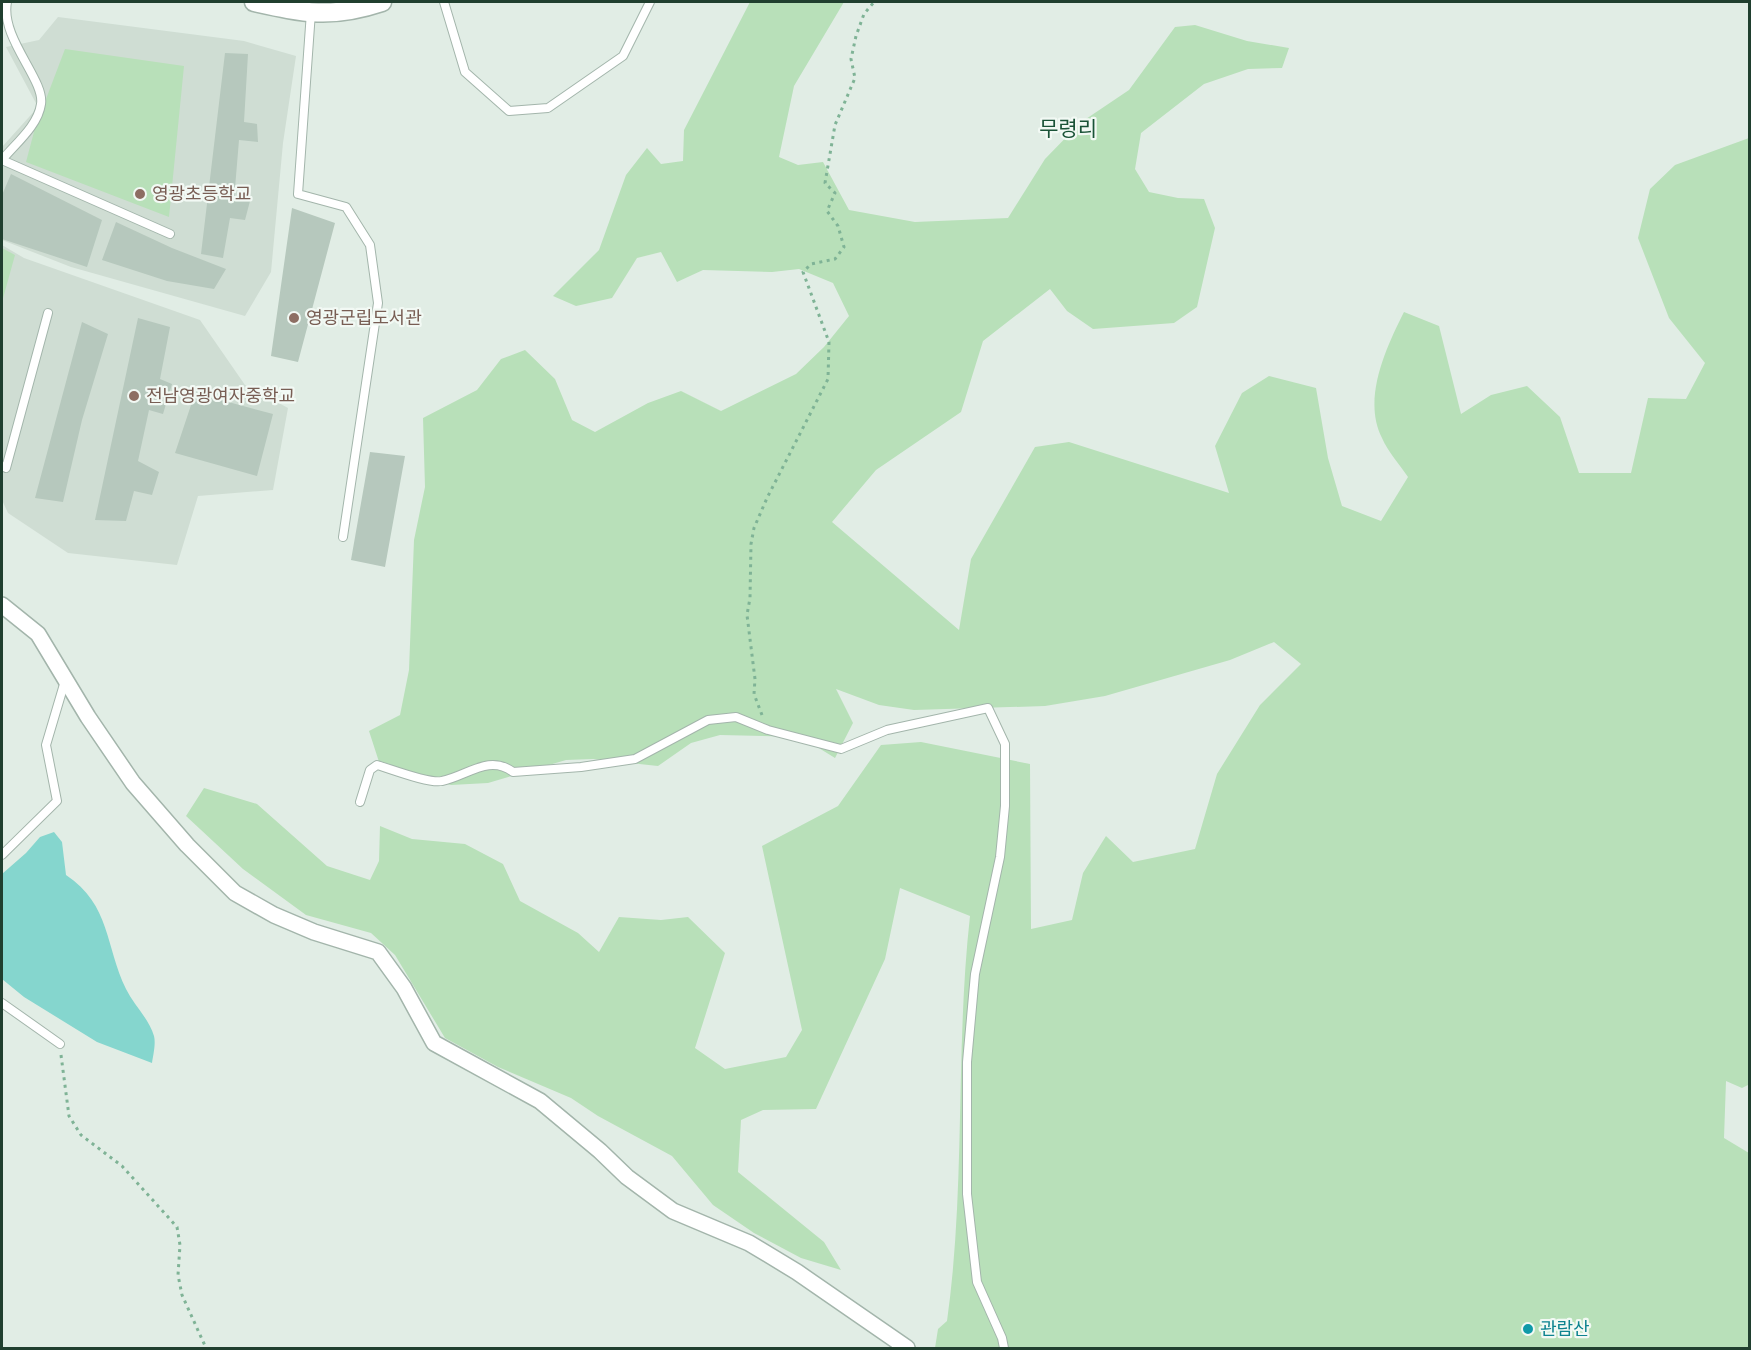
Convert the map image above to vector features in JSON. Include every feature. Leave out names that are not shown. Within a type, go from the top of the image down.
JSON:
[{"type":"street","points":[[254,2],[311,12],[338,14],[382,2]]},
{"type":"street","points":[[2,605],[38,634],[88,717],[133,783],[187,845],[235,893],[274,915],[314,932],[365,946],[378,952],[404,988],[434,1043],[454,1056],[540,1101],[627,1177],[673,1211],[749,1243],[797,1272],[907,1348]]},
{"type":"lane","points":[[7,2],[4,13],[17,50],[40,93],[41,104],[32,126],[2,160],[170,234]]},
{"type":"lane","points":[[444,2],[465,72],[508,111],[548,108],[623,56],[650,2]]},
{"type":"lane","points":[[311,12],[298,194],[346,207],[370,245],[378,303],[343,537]]},
{"type":"lane","points":[[2,466],[6,468],[48,313]]},
{"type":"lane","points":[[2,855],[57,801],[46,745],[66,677]]},
{"type":"lane","points":[[360,802],[370,770],[377,765],[439,782],[493,763],[503,765],[513,772],[581,767],[635,759],[708,720],[736,717],[768,730],[841,749],[886,730],[988,708],[1005,744],[1005,806],[1000,857],[975,974],[967,1062],[965,1130],[967,1194],[977,1282],[1002,1338],[1004,1348]]},
{"type":"lane","points":[[2,1003],[60,1044]]},
{"type":"path","points":[[768,730],[754,694],[755,679],[747,615],[750,598],[751,544],[754,528],[767,498],[828,379],[829,342],[803,272],[811,264],[835,259],[844,247],[838,226],[827,211],[835,193],[825,183],[835,125],[855,78],[851,59],[856,36],[864,14],[874,2]]},
{"type":"path","points":[[60,1044],[69,1116],[81,1135],[122,1166],[177,1227],[180,1245],[178,1275],[182,1296],[206,1348]]},
{"type":"shaded area","name":"영광초등학교","points":[[58,17],[244,41],[296,56],[283,143],[271,272],[245,316],[71,267],[2,240],[2,147],[38,107],[6,47],[39,40]]},
{"type":"shaded area","name":"전남영광여자중학교","points":[[2,245],[24,258],[200,320],[245,385],[288,408],[273,490],[198,496],[177,565],[68,553],[8,513],[2,500]]},
{"type":"green space","points":[[750,2],[844,2],[794,86],[779,157],[798,165],[823,162],[849,210],[915,222],[1008,218],[1045,159],[1080,123],[1129,90],[1175,27],[1195,25],[1247,41],[1289,48],[1282,68],[1248,69],[1204,84],[1141,133],[1135,169],[1149,192],[1178,198],[1204,199],[1215,228],[1197,307],[1174,323],[1093,329],[1067,311],[1050,289],[983,341],[961,412],[876,470],[832,522],[959,630],[971,559],[1035,447],[1069,442],[1229,493],[1215,446],[1242,393],[1269,376],[1316,388],[1328,458],[1342,506],[1381,521],[1408,477],[1382,438],[1376,423],[1374,407],[1375,390],[1384,357],[1404,312],[1439,326],[1461,414],[1491,395],[1527,386],[1560,417],[1579,473],[1631,473],[1648,398],[1686,399],[1705,363],[1669,318],[1638,238],[1650,189],[1675,165],[1749,138],[1750,1084],[1742,1088],[1726,1081],[1724,1138],[1749,1153],[1749,1348],[935,1348],[938,1329],[947,1321],[953,1270],[959,1169],[965,966],[970,916],[900,888],[885,959],[816,1109],[763,1110],[741,1120],[738,1172],[824,1242],[841,1270],[801,1258],[754,1233],[713,1205],[672,1156],[598,1116],[571,1098],[498,1067],[445,1038],[395,955],[371,933],[306,915],[243,869],[186,816],[204,788],[257,804],[327,866],[370,880],[379,861],[380,826],[412,839],[465,844],[503,864],[520,901],[578,933],[599,952],[619,917],[661,920],[688,917],[725,953],[695,1048],[725,1069],[786,1057],[802,1030],[762,846],[838,806],[881,745],[921,742],[1030,764],[1031,929],[1072,920],[1083,873],[1106,836],[1133,862],[1195,849],[1217,774],[1260,705],[1301,664],[1274,642],[1230,660],[1105,696],[1045,706],[914,710],[879,705],[836,689],[853,723],[835,758],[801,737],[720,735],[691,743],[658,766],[593,759],[566,760],[488,783],[451,785],[381,768],[369,731],[400,715],[409,670],[414,540],[425,487],[423,418],[477,390],[501,359],[525,350],[555,379],[572,420],[595,432],[648,403],[681,391],[721,411],[796,374],[824,347],[849,316],[833,283],[799,269],[772,272],[703,270],[677,282],[661,252],[637,258],[612,298],[576,306],[553,296],[599,250],[626,175],[647,148],[661,164],[683,161],[684,130]]},
{"type":"green space","points":[[65,49],[184,66],[169,217],[26,162],[35,128]]},
{"type":"green space","points":[[2,248],[15,255],[2,302]]},
{"type":"water","points":[[54,832],[62,842],[66,875],[81,887],[99,913],[126,989],[152,1030],[155,1043],[152,1063],[97,1042],[24,997],[2,979],[2,874],[40,837]]},
{"type":"building","points":[[225,53],[248,54],[244,122],[257,124],[258,142],[239,140],[234,200],[250,201],[245,220],[230,218],[223,258],[201,254]]},
{"type":"building","points":[[11,174],[102,220],[87,267],[2,239],[2,195]]},
{"type":"building","name":"영광군립도서관","points":[[292,208],[335,223],[298,362],[271,356]]},
{"type":"building","points":[[116,222],[172,248],[226,269],[214,289],[167,281],[102,260]]},
{"type":"building","points":[[138,318],[170,327],[160,379],[172,384],[163,414],[149,410],[138,461],[159,472],[152,495],[134,491],[126,521],[95,520]]},
{"type":"building","points":[[82,322],[108,334],[82,420],[63,502],[35,498]]},
{"type":"building","points":[[195,393],[273,414],[257,476],[175,453]]},
{"type":"building","points":[[370,452],[405,456],[385,567],[351,560]]},
{"type":"place","name":"영광초등학교","points":[[140,194]]},
{"type":"place","name":"영광군립도서관","points":[[294,318]]},
{"type":"place","name":"전남영광여자중학교","points":[[134,396]]},
{"type":"place","name":"관람산","points":[[1528,1329]]},
{"type":"district","name":"무령리","points":[[1068,129]]}]
